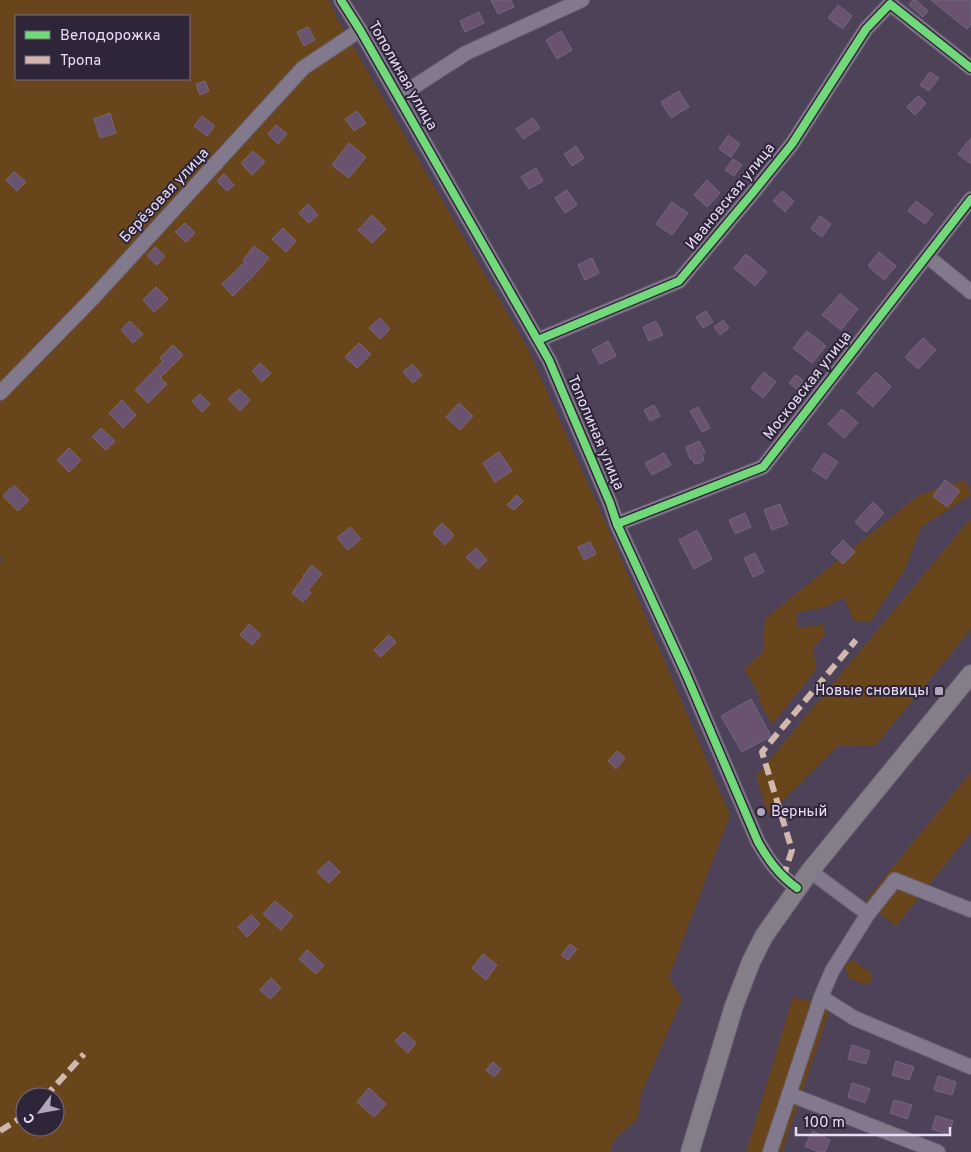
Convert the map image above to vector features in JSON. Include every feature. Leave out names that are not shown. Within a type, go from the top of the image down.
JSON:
[{"type":"main road","points":[[690,1152],[741,984],[764,936],[810,871],[971,674]]},
{"type":"street","name":"Тополиная улица","points":[[341,0],[549,360],[610,503],[617,524],[686,674],[758,842],[770,864],[783,878],[797,888]]},
{"type":"street","points":[[398,98],[466,53],[582,0]]},
{"type":"street","name":"Ивановская улица","points":[[538,340],[679,281],[792,144],[866,29],[890,4],[971,68]]},
{"type":"street","name":"Берёзовая улица","points":[[0,393],[93,298],[303,68],[360,30]]},
{"type":"street","name":"Московская улица","points":[[617,524],[763,467],[971,199]]},
{"type":"street","points":[[927,256],[971,292]]},
{"type":"street","points":[[810,871],[868,914]]},
{"type":"street","points":[[770,1152],[821,997],[832,971],[868,914],[895,880],[971,910]]},
{"type":"street","points":[[821,997],[854,1018],[971,1067]]},
{"type":"street","points":[[789,1094],[938,1152]]},
{"type":"shaded area","points":[[0,0],[329,0],[338,20],[528,349],[614,542],[730,815],[669,977],[682,999],[641,1094],[638,1118],[614,1140],[610,1152],[0,1152],[0,561],[6,560],[0,557]]},
{"type":"shaded area","points":[[965,480],[971,495],[921,527],[905,569],[871,621],[854,621],[844,597],[826,607],[796,613],[798,628],[823,624],[825,635],[813,648],[816,670],[772,724],[760,703],[758,692],[744,669],[763,652],[765,619],[919,495]]},
{"type":"shaded area","points":[[971,518],[971,629],[875,746],[839,745],[768,815],[756,776]]},
{"type":"shaded area","points":[[971,772],[971,832],[896,926],[865,901]]},
{"type":"shaded area","points":[[852,959],[872,974],[870,983],[860,983],[849,978],[845,967]]},
{"type":"shaded area","points":[[793,997],[831,1006],[782,1152],[746,1152]]},
{"type":"building","points":[[491,0],[511,0],[514,7],[498,14]]},
{"type":"building","points":[[913,0],[916,0],[928,11],[923,17],[909,5]]},
{"type":"building","points":[[931,0],[971,0],[971,24],[967,29]]},
{"type":"building","points":[[838,5],[852,16],[843,29],[828,18]]},
{"type":"building","points":[[479,12],[484,23],[465,32],[460,21]]},
{"type":"building","points":[[308,27],[315,40],[304,46],[297,32]]},
{"type":"building","points":[[561,31],[572,50],[557,59],[546,40]]},
{"type":"building","points":[[930,72],[939,78],[929,91],[920,85]]},
{"type":"building","points":[[205,81],[209,91],[200,95],[196,84]]},
{"type":"building","points":[[679,91],[689,107],[671,118],[661,102]]},
{"type":"building","points":[[918,96],[926,103],[915,115],[907,107]]},
{"type":"building","points":[[357,111],[366,123],[354,131],[345,119]]},
{"type":"building","points":[[110,113],[116,133],[100,138],[94,119]]},
{"type":"building","points":[[202,116],[215,126],[207,136],[194,126]]},
{"type":"building","points":[[533,118],[540,128],[523,139],[516,129]]},
{"type":"building","points":[[276,125],[287,134],[278,144],[268,134]]},
{"type":"building","points":[[728,135],[740,144],[731,157],[719,149]]},
{"type":"building","points":[[971,138],[971,164],[958,154]]},
{"type":"building","points":[[349,143],[366,157],[349,178],[332,165]]},
{"type":"building","points":[[576,146],[584,158],[572,166],[564,154]]},
{"type":"building","points":[[253,151],[265,162],[252,175],[241,163]]},
{"type":"building","points":[[733,159],[742,165],[734,176],[725,170]]},
{"type":"building","points":[[536,168],[543,181],[529,189],[521,177]]},
{"type":"building","points":[[14,172],[26,182],[17,191],[6,180]]},
{"type":"building","points":[[224,174],[234,185],[227,191],[217,181]]},
{"type":"building","points":[[707,180],[720,193],[707,207],[694,195]]},
{"type":"building","points":[[567,190],[577,205],[565,213],[555,198]]},
{"type":"building","points":[[782,191],[794,201],[785,212],[773,201]]},
{"type":"building","points":[[916,201],[933,214],[925,224],[908,211]]},
{"type":"building","points":[[672,202],[688,213],[672,235],[656,224]]},
{"type":"building","points":[[308,204],[318,215],[309,223],[299,213]]},
{"type":"building","points":[[372,215],[386,229],[372,243],[358,230]]},
{"type":"building","points":[[820,216],[831,224],[822,237],[811,229]]},
{"type":"building","points":[[185,223],[195,233],[186,242],[175,232]]},
{"type":"building","points":[[283,228],[296,241],[286,252],[272,239]]},
{"type":"building","points":[[254,246],[269,258],[233,296],[222,284],[245,262],[243,260]]},
{"type":"building","points":[[155,247],[165,256],[157,265],[147,256]]},
{"type":"building","points":[[879,252],[896,266],[884,280],[868,266]]},
{"type":"building","points":[[746,254],[767,272],[755,286],[734,268]]},
{"type":"building","points":[[592,258],[599,273],[585,280],[578,265]]},
{"type":"building","points":[[156,287],[168,299],[154,312],[143,300]]},
{"type":"building","points":[[840,294],[858,309],[841,330],[822,315]]},
{"type":"building","points":[[706,311],[713,322],[703,328],[696,317]]},
{"type":"building","points":[[380,318],[390,329],[380,339],[369,328]]},
{"type":"building","points":[[723,320],[729,328],[720,335],[714,327]]},
{"type":"building","points":[[130,321],[143,334],[133,343],[121,330]]},
{"type":"building","points":[[656,321],[663,335],[649,341],[643,327]]},
{"type":"building","points":[[807,331],[826,346],[812,363],[793,348]]},
{"type":"building","points":[[923,338],[936,350],[918,369],[905,357]]},
{"type":"building","points":[[608,341],[616,356],[600,364],[592,350]]},
{"type":"building","points":[[359,343],[371,354],[357,368],[345,357]]},
{"type":"building","points":[[173,345],[183,355],[160,378],[167,384],[148,403],[135,390],[163,361],[160,358]]},
{"type":"building","points":[[260,363],[271,373],[262,382],[252,371]]},
{"type":"building","points":[[412,364],[422,375],[413,383],[403,372]]},
{"type":"building","points":[[764,372],[776,382],[763,398],[751,388]]},
{"type":"building","points":[[876,372],[891,387],[873,407],[857,393]]},
{"type":"building","points":[[796,375],[805,382],[798,390],[789,383]]},
{"type":"building","points":[[239,389],[250,400],[240,411],[228,399]]},
{"type":"building","points":[[200,394],[210,404],[202,412],[192,401]]},
{"type":"building","points":[[122,400],[136,415],[123,428],[109,413]]},
{"type":"building","points":[[459,403],[473,416],[460,430],[446,417]]},
{"type":"building","points":[[654,405],[660,416],[650,421],[644,410]]},
{"type":"building","points":[[698,407],[710,428],[702,432],[690,411]]},
{"type":"building","points":[[842,409],[858,423],[844,438],[828,424]]},
{"type":"building","points":[[101,428],[115,441],[106,450],[92,437]]},
{"type":"building","points":[[699,441],[705,452],[702,454],[704,460],[695,464],[690,459],[686,447]]},
{"type":"building","points":[[69,448],[81,460],[69,472],[57,460]]},
{"type":"building","points":[[499,452],[512,471],[495,482],[483,463]]},
{"type":"building","points":[[664,453],[671,465],[652,475],[645,463]]},
{"type":"building","points":[[824,453],[838,462],[826,479],[812,470]]},
{"type":"building","points":[[945,480],[960,491],[947,507],[933,496]]},
{"type":"building","points":[[14,485],[29,500],[18,511],[3,496]]},
{"type":"building","points":[[517,495],[523,501],[514,510],[507,505]]},
{"type":"building","points":[[873,502],[884,513],[866,532],[855,522]]},
{"type":"building","points":[[780,504],[788,524],[772,530],[764,510]]},
{"type":"building","points":[[745,513],[751,527],[735,534],[729,520]]},
{"type":"building","points":[[442,523],[454,535],[445,545],[433,533]]},
{"type":"building","points":[[350,527],[361,539],[348,550],[337,538]]},
{"type":"building","points":[[697,530],[712,559],[694,569],[679,540]]},
{"type":"building","points":[[843,540],[855,552],[843,564],[831,553]]},
{"type":"building","points":[[590,542],[596,554],[584,560],[578,547]]},
{"type":"building","points":[[476,548],[487,560],[478,569],[466,557]]},
{"type":"building","points":[[755,553],[764,572],[753,577],[744,558]]},
{"type":"building","points":[[312,565],[322,574],[308,590],[311,593],[303,602],[292,593]]},
{"type":"building","points":[[249,624],[261,635],[252,645],[240,635]]},
{"type":"building","points":[[389,635],[396,642],[381,657],[374,650]]},
{"type":"building","points":[[751,699],[771,736],[742,752],[721,716]]},
{"type":"building","points":[[617,751],[625,758],[616,769],[608,761]]},
{"type":"building","points":[[329,861],[340,872],[329,883],[317,872]]},
{"type":"building","points":[[275,901],[293,916],[281,930],[263,914]]},
{"type":"building","points":[[251,915],[260,924],[247,937],[238,927]]},
{"type":"building","points":[[570,944],[577,949],[568,960],[561,955]]},
{"type":"building","points":[[307,950],[324,965],[316,974],[299,959]]},
{"type":"building","points":[[483,954],[497,965],[486,980],[472,968]]},
{"type":"building","points":[[271,978],[281,988],[270,999],[260,990]]},
{"type":"building","points":[[404,1032],[416,1043],[408,1053],[395,1041]]},
{"type":"building","points":[[852,1045],[870,1051],[866,1064],[848,1059]]},
{"type":"building","points":[[896,1061],[914,1067],[909,1080],[892,1075]]},
{"type":"building","points":[[493,1062],[501,1069],[494,1077],[486,1070]]},
{"type":"building","points":[[938,1076],[956,1082],[952,1095],[934,1090]]},
{"type":"building","points":[[852,1083],[870,1089],[865,1103],[848,1097]]},
{"type":"building","points":[[369,1088],[386,1104],[374,1117],[357,1102]]},
{"type":"building","points":[[894,1100],[912,1105],[907,1119],[890,1113]]},
{"type":"building","points":[[936,1116],[953,1121],[949,1135],[932,1129]]},
{"type":"building","points":[[813,1131],[830,1140],[825,1152],[818,1152],[805,1146]]},
{"type":"marked path","points":[[783,878],[792,850],[762,752],[856,640]]},
{"type":"marked path","points":[[54,1087],[84,1054]]},
{"type":"marked path","points":[[0,1131],[15,1121]]},
{"type":"cycle path","points":[[341,0],[549,360],[610,503],[617,524],[686,674],[758,842],[775,867],[797,888]]},
{"type":"cycle path","points":[[538,340],[679,281],[792,144],[866,29],[890,4],[971,68]]},
{"type":"cycle path","points":[[617,524],[763,467],[971,199]]},
{"type":"place","name":"Новые сновицы","points":[[939,691]]},
{"type":"place","name":"Верный","points":[[761,812]]}]
